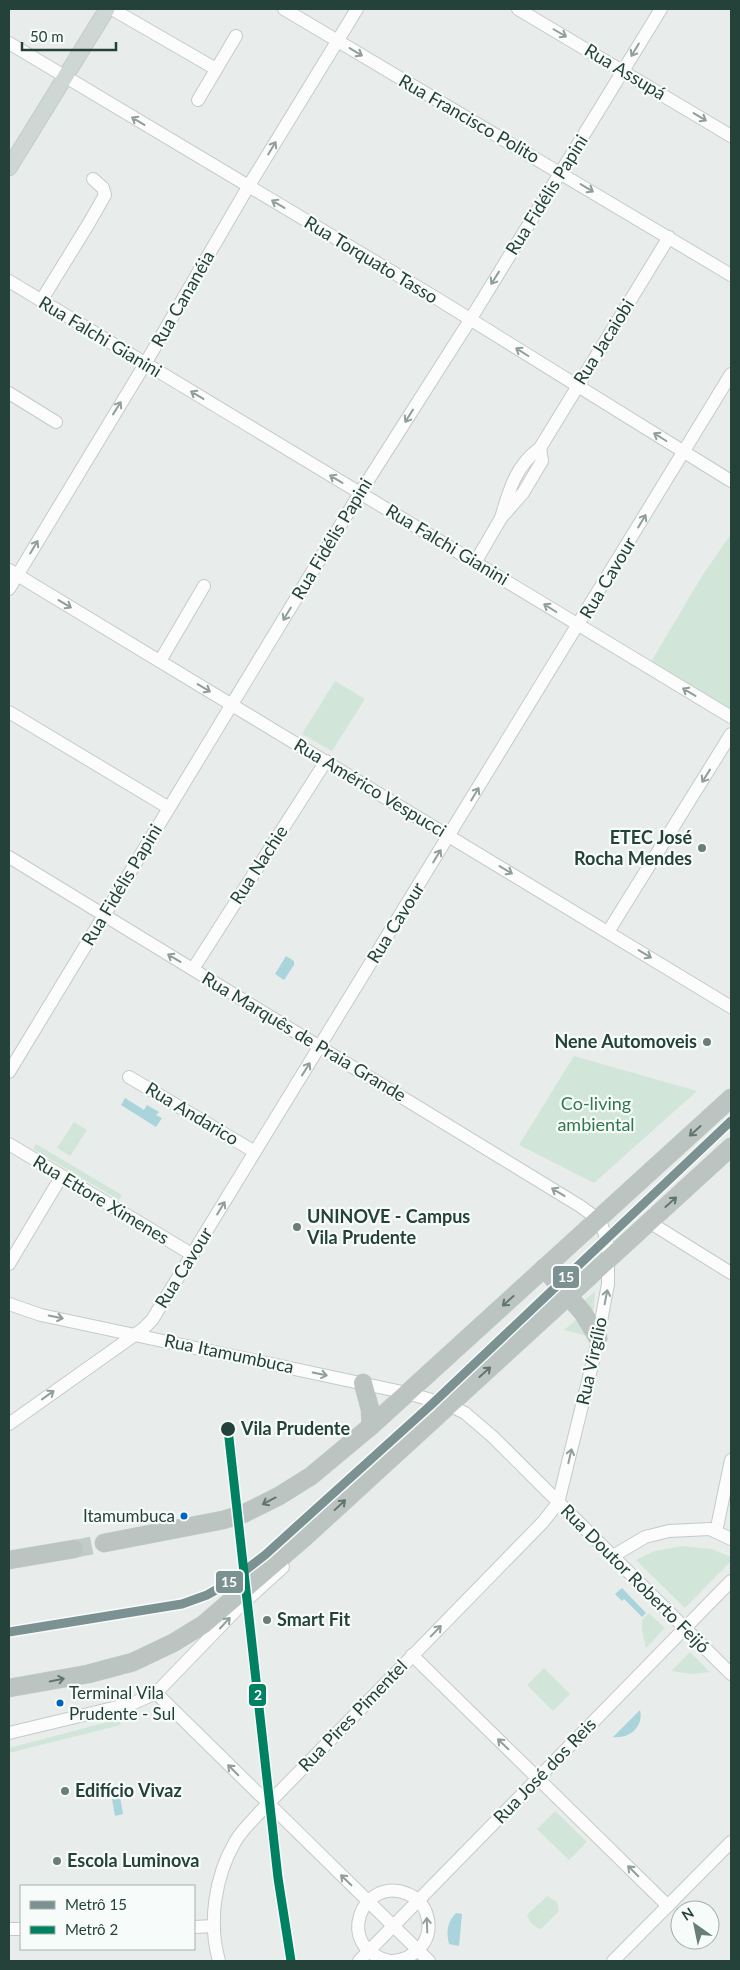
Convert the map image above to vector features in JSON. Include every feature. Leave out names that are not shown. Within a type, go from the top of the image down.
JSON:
[{"type":"highway","points":[[104,1543],[223,1520],[243,1514],[279,1496],[311,1476],[371,1426],[731,1098]]},
{"type":"highway","points":[[9,1688],[88,1674],[133,1662],[173,1643],[204,1624],[304,1538],[731,1147]]},
{"type":"highway","points":[[544,1268],[583,1313],[598,1338]]},
{"type":"highway","points":[[363,1383],[370,1409],[371,1426]]},
{"type":"highway","points":[[9,1560],[74,1549]]},
{"type":"main road","points":[[9,168],[106,9]]},
{"type":"street","points":[[112,9],[216,69]]},
{"type":"street","name":"Rua Francisco Polito","points":[[284,9],[561,172],[731,275]]},
{"type":"street","name":"Rua Cananéia","points":[[9,589],[13,572],[145,364],[248,187],[357,9]]},
{"type":"street","name":"Rua Assupá","points":[[518,9],[731,136]]},
{"type":"street","name":"Rua Fidélis Papini","points":[[9,1072],[360,493],[470,320],[661,9]]},
{"type":"street","points":[[198,100],[236,36]]},
{"type":"street","name":"Rua Torquato Tasso","points":[[9,43],[470,320],[731,481]]},
{"type":"street","points":[[40,301],[105,195],[103,188],[93,179]]},
{"type":"street","name":"Rua Jacaiobi","points":[[476,561],[501,518],[510,485],[528,456],[540,448],[670,237]]},
{"type":"street","name":"Rua Falchi Gianini","points":[[9,281],[476,561],[578,626],[731,717]]},
{"type":"street","name":"Rua Cavour","points":[[9,1424],[136,1334],[152,1320],[450,836],[731,374]]},
{"type":"street","points":[[9,393],[56,422]]},
{"type":"street","name":"Rua Américo Vespucci","points":[[13,572],[731,1007]]},
{"type":"street","points":[[160,661],[204,586]]},
{"type":"street","points":[[9,712],[169,808]]},
{"type":"street","points":[[608,932],[731,734]]},
{"type":"street","name":"Rua Nachie","points":[[193,969],[326,761]]},
{"type":"street","name":"Rua Marquês de Praia Grande","points":[[9,857],[580,1206],[598,1219]]},
{"type":"street","name":"Rua Andarico","points":[[129,1077],[255,1152]]},
{"type":"street","name":"Rua Ettore Ximenes","points":[[9,1144],[193,1255]]},
{"type":"street","points":[[9,1264],[60,1176]]},
{"type":"street","name":"Rua Virgílio","points":[[558,1503],[598,1338],[608,1284],[608,1245],[598,1219]]},
{"type":"street","points":[[649,1222],[731,1273]]},
{"type":"street","name":"Rua Itamumbuca","points":[[9,1304],[42,1314],[363,1383],[449,1405]]},
{"type":"street","name":"Rua Doutor Roberto Feijó","points":[[449,1405],[465,1413],[479,1424],[731,1674]]},
{"type":"street","points":[[716,1532],[731,1460]]},
{"type":"street","name":"Rua Doutor Roberto Feijó","points":[[539,1483],[563,1485]]},
{"type":"street","name":"Rua Pires Pimentel","points":[[219,1961],[214,1926],[214,1907],[222,1871],[235,1842],[268,1804],[543,1522],[558,1503]]},
{"type":"street","points":[[613,1556],[645,1537],[669,1531],[710,1529],[731,1538]]},
{"type":"street","points":[[9,1733],[134,1703],[156,1693],[240,1606],[299,1552],[304,1538]]},
{"type":"street","name":"Rua José dos Reis","points":[[359,1961],[731,1581]]},
{"type":"street","points":[[412,1655],[668,1906]]},
{"type":"street","points":[[156,1693],[429,1961]]},
{"type":"street","points":[[613,1961],[731,1842]]},
{"type":"street","points":[[395,1890],[404,1892],[418,1901],[426,1913],[429,1923],[428,1933],[418,1951],[410,1957],[392,1961],[381,1959],[368,1952],[359,1937],[357,1928],[358,1918],[368,1901],[385,1892],[395,1890]]},
{"type":"street","points":[[195,1927],[214,1926]]},
{"type":"green space","points":[[731,534],[731,717],[648,667],[702,576]]},
{"type":"green space","points":[[335,681],[365,699],[332,751],[302,734]]},
{"type":"green space","name":"Co-living ambiental","points":[[574,1056],[697,1091],[594,1183],[519,1145]]},
{"type":"green space","points":[[74,1122],[87,1130],[70,1156],[57,1148]]},
{"type":"green space","points":[[36,1144],[122,1195],[119,1200],[33,1149]]},
{"type":"green space","points":[[595,1291],[593,1315],[584,1301]]},
{"type":"green space","points":[[577,1319],[589,1336],[564,1330]]},
{"type":"green space","points":[[682,1546],[711,1549],[731,1557],[731,1561],[685,1608],[636,1560],[655,1551]]},
{"type":"green space","points":[[649,1613],[665,1628],[646,1648],[642,1620]]},
{"type":"green space","points":[[690,1652],[710,1672],[691,1674],[671,1671]]},
{"type":"green space","points":[[544,1668],[570,1694],[553,1711],[527,1685]]},
{"type":"green space","points":[[119,1719],[121,1725],[9,1753],[9,1748]]},
{"type":"green space","points":[[555,1811],[587,1842],[569,1860],[537,1829]]},
{"type":"green space","points":[[547,1896],[557,1902],[559,1911],[541,1929],[532,1924],[527,1915]]},
{"type":"water","points":[[286,956],[294,961],[294,965],[284,980],[275,974]]},
{"type":"water","points":[[125,1098],[144,1110],[147,1105],[159,1112],[156,1115],[162,1118],[156,1127],[121,1105]]},
{"type":"water","points":[[622,1588],[646,1613],[642,1617],[624,1599],[622,1601],[615,1594]]},
{"type":"water","points":[[640,1710],[640,1722],[634,1731],[625,1736],[613,1737]]},
{"type":"water","points":[[120,1797],[123,1814],[115,1816],[112,1799]]},
{"type":"water","points":[[456,1913],[462,1914],[459,1946],[449,1944],[448,1935],[449,1924]]},
{"type":"tunnel","points":[[74,1549],[104,1543]]},
{"type":"metro line","name":"15","points":[[9,1632],[182,1604],[207,1595],[230,1582],[265,1555],[431,1405],[731,1121]]},
{"type":"metro line","name":"2","points":[[228,1429],[278,1878],[291,1961]]},
{"type":"place","name":"ETEC José Rocha Mendes","points":[[702,848]]},
{"type":"place","name":"Nene Automoveis","points":[[707,1042]]},
{"type":"place","name":"UNINOVE - Campus Vila Prudente","points":[[297,1227]]},
{"type":"place","name":"Vila Prudente","points":[[228,1429]]},
{"type":"place","name":"Itamumbuca","points":[[184,1516]]},
{"type":"place","name":"Smart Fit","points":[[267,1620]]},
{"type":"place","name":"Terminal Vila Prudente - Sul","points":[[60,1703]]},
{"type":"place","name":"Edifício Vivaz","points":[[65,1791]]},
{"type":"place","name":"Escola Luminova","points":[[57,1861]]}]
